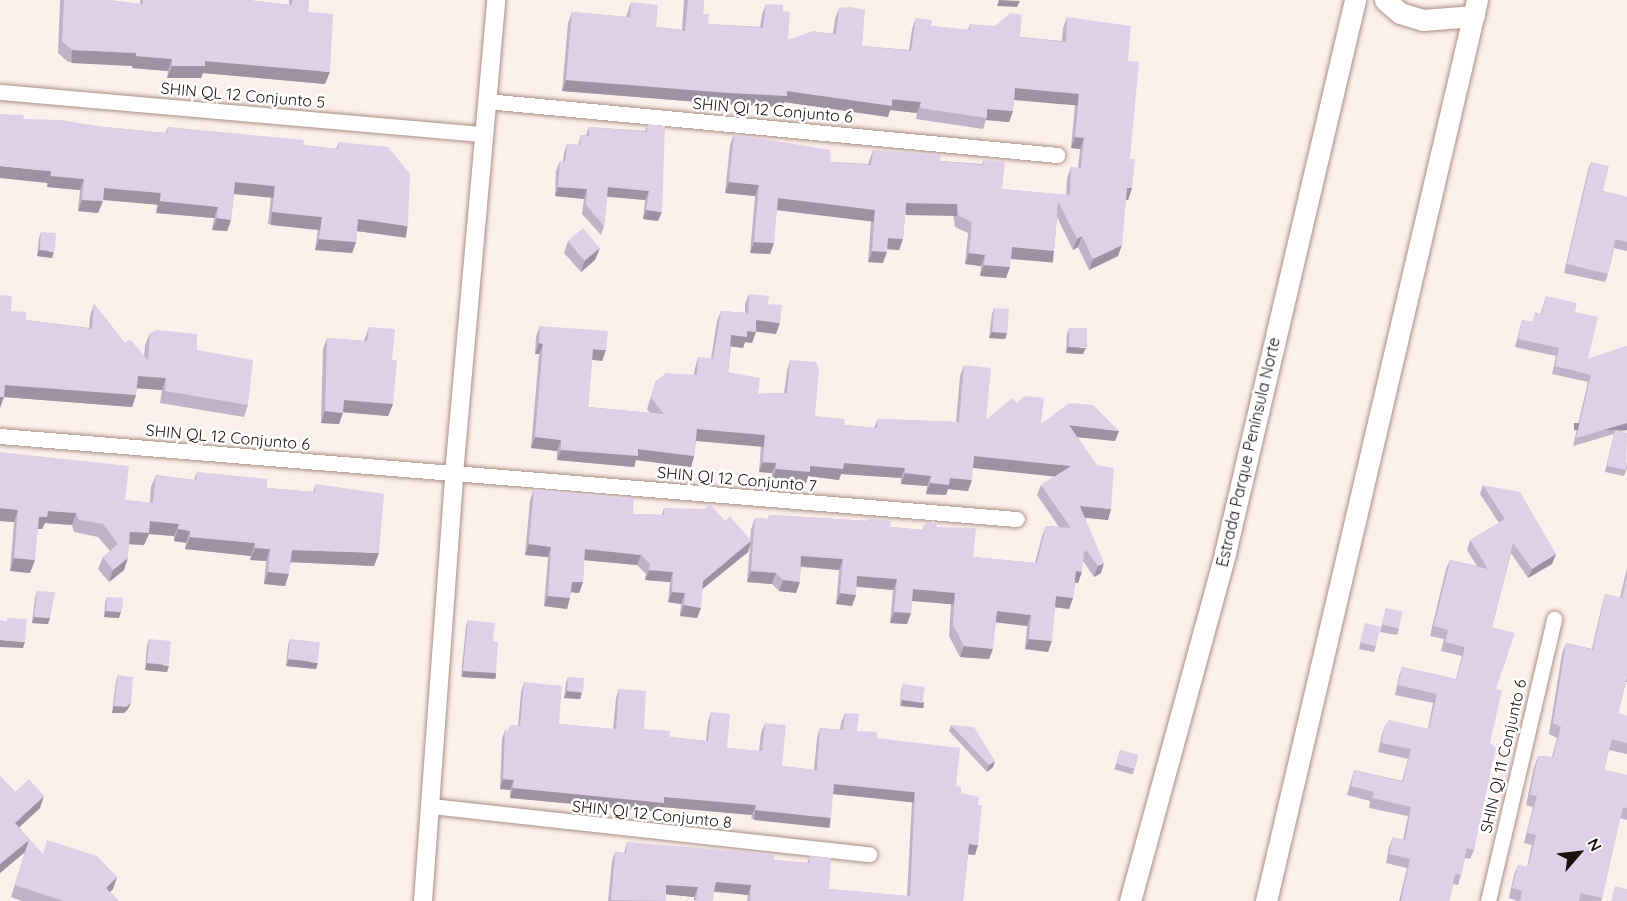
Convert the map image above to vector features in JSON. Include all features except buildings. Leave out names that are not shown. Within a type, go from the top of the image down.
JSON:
[{"type":"main road","name":"Estrada Parque Península Norte","points":[[1130,901],[1225,553],[1355,0]]},
{"type":"main road","points":[[1266,901],[1475,8],[1423,20],[1400,13],[1385,0]]},
{"type":"street","points":[[423,901],[432,806],[454,474],[482,134],[496,0]]},
{"type":"street","name":"SHIN QL 12 Conjunto 5","points":[[0,92],[482,134]]},
{"type":"street","name":"SHIN QI 12 Conjunto 6","points":[[486,101],[1057,155]]},
{"type":"street","name":"SHIN QL 12 Conjunto 6","points":[[0,436],[454,474]]},
{"type":"street","name":"SHIN QI 12 Conjunto 7","points":[[454,474],[1017,519]]},
{"type":"street","name":"SHIN QI 11 Conjunto 6","points":[[1488,901],[1554,619]]},
{"type":"street","name":"SHIN QI 12 Conjunto 8","points":[[432,806],[869,854]]}]
